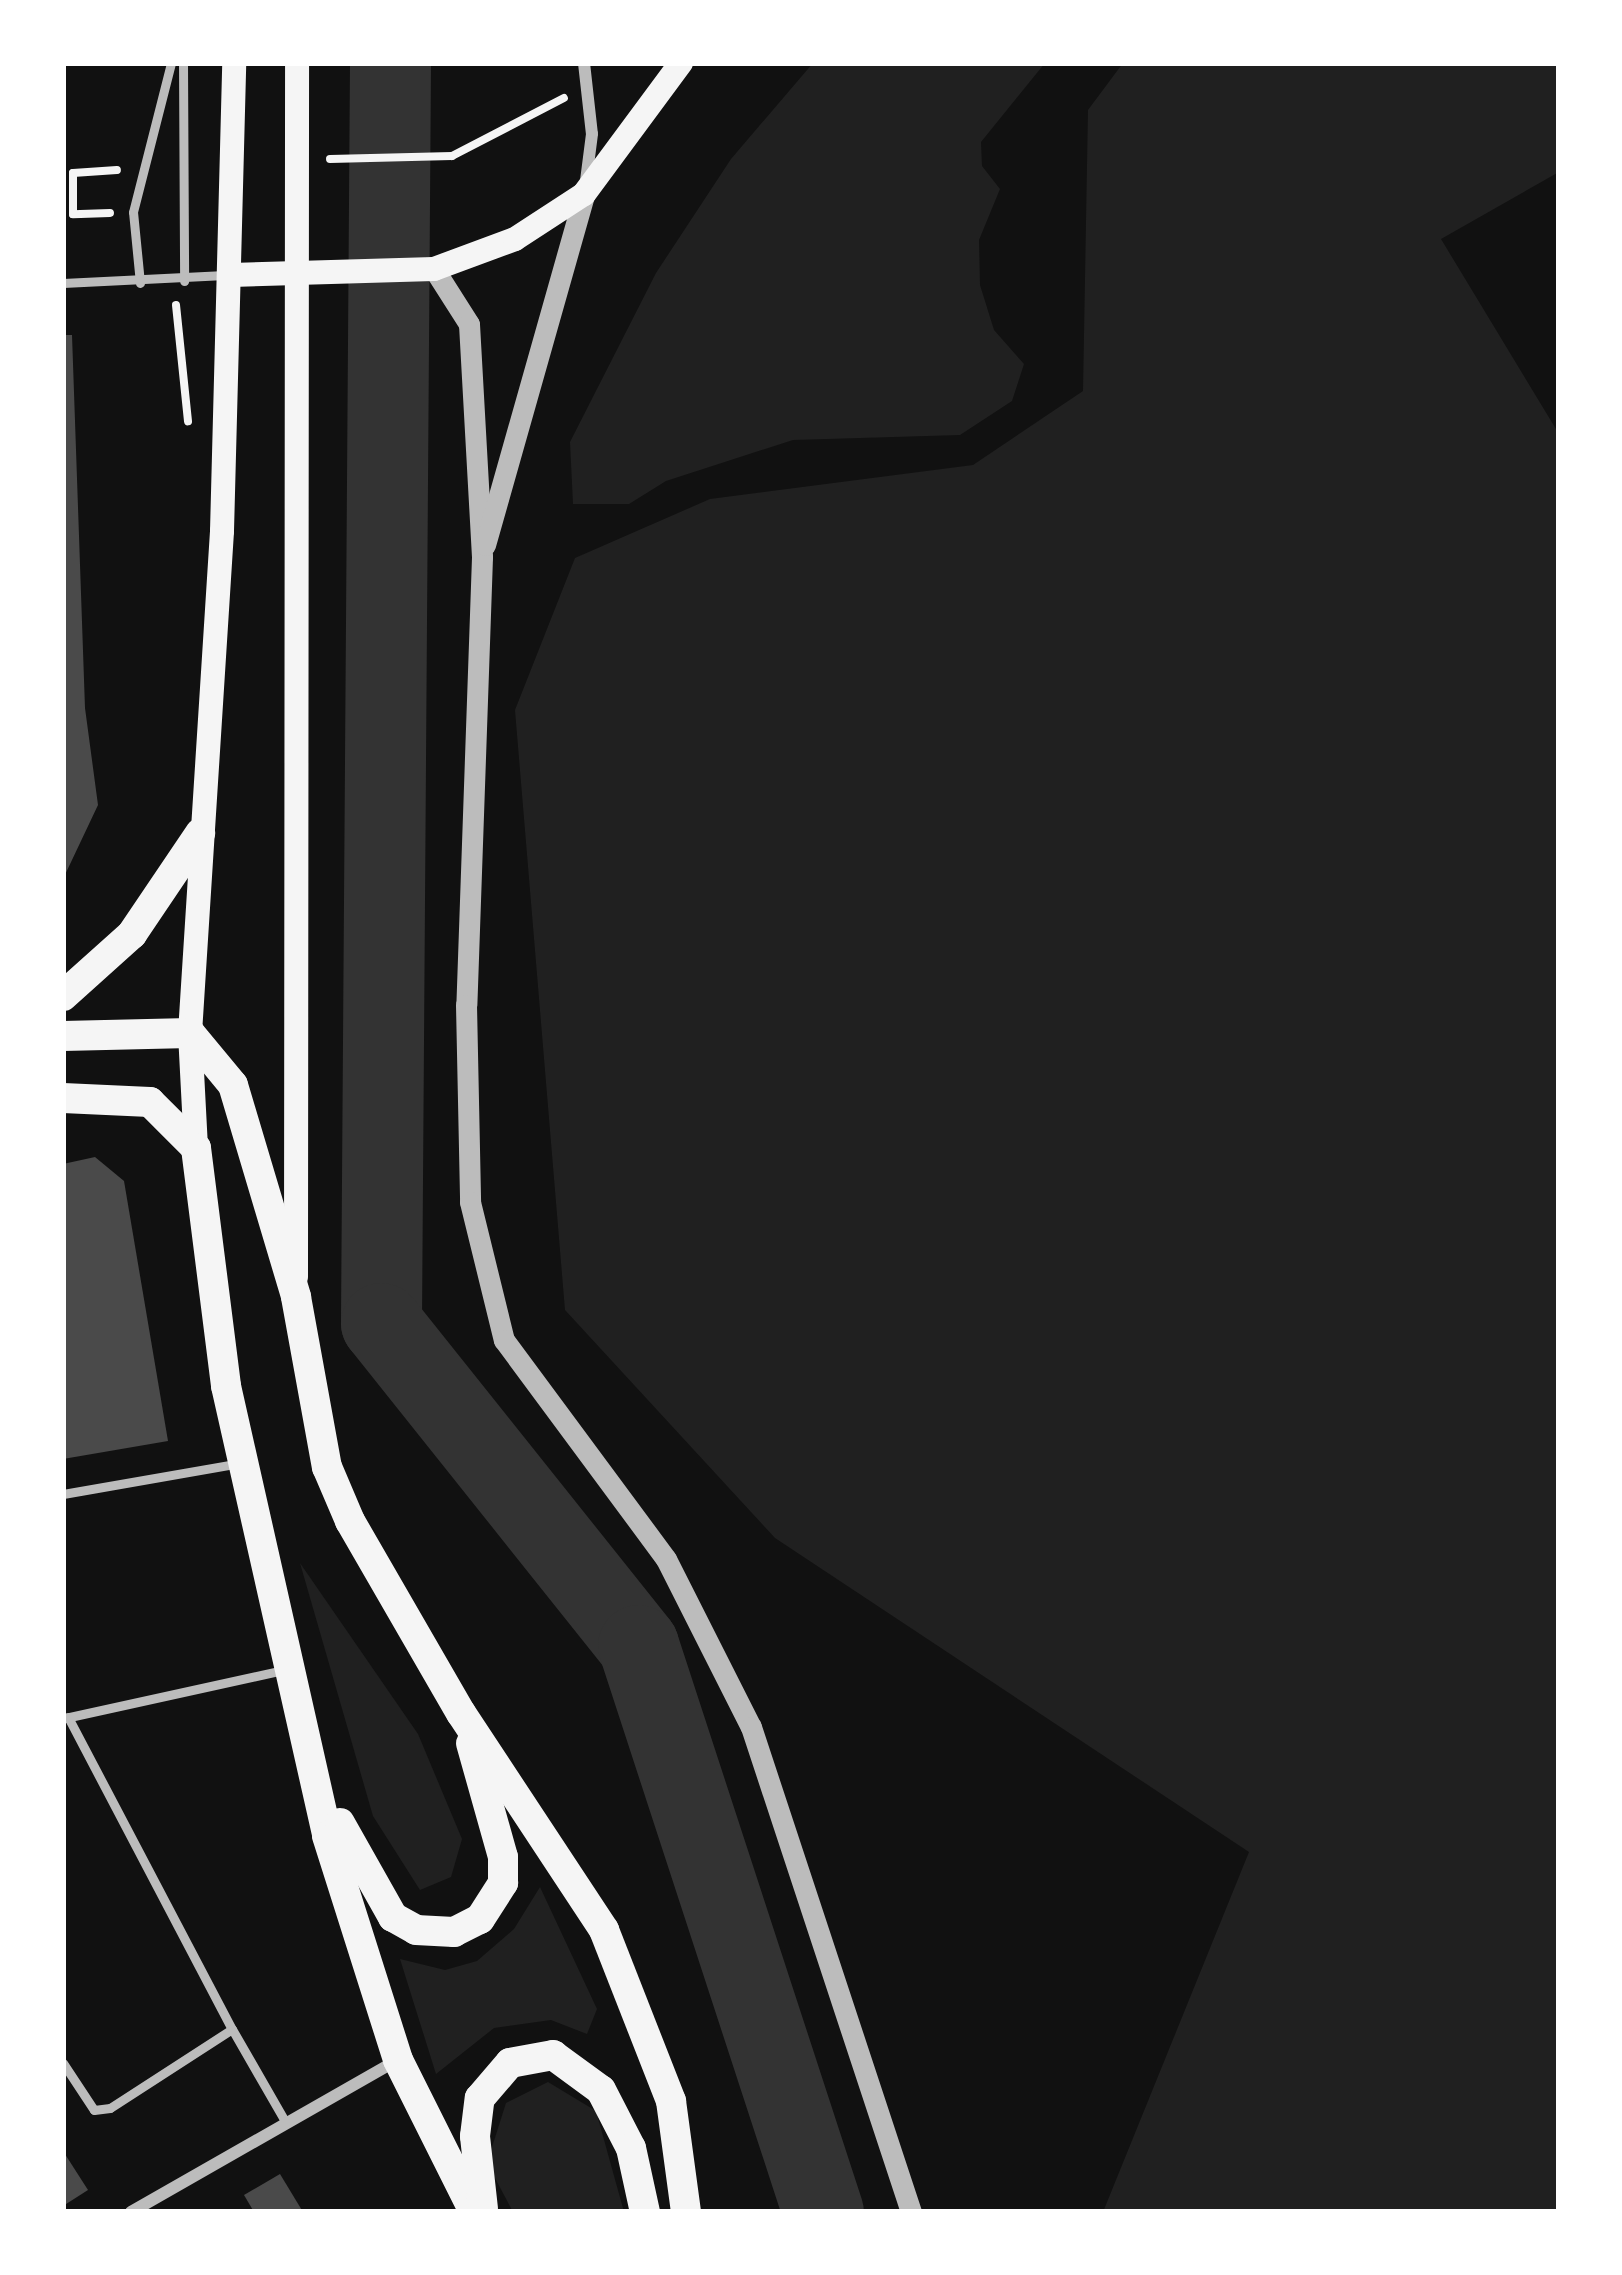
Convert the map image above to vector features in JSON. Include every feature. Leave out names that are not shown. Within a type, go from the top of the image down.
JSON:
[{"type":"main road","points":[[234,63],[231,274],[190,1033],[196,1148],[243,1463],[307,1752],[398,2060],[479,2212]]},
{"type":"main road","points":[[296,1297],[307,273],[297,63]]},
{"type":"main road","points":[[231,274],[423,269],[514,238],[584,194],[681,63]]},
{"type":"main road","points":[[63,996],[132,934],[200,832]]},
{"type":"main road","points":[[63,1036],[190,1033],[213,1054],[245,1111],[296,1297],[327,1467],[350,1522],[461,1713],[541,1822],[604,1930],[671,2101],[686,2212]]},
{"type":"main road","points":[[63,1098],[150,1102],[196,1148]]},
{"type":"main road","points":[[307,1752],[393,1917],[416,1930],[454,1932],[480,1919],[503,1883],[496,1819],[461,1713]]},
{"type":"main road","points":[[479,2212],[475,2136],[480,2098],[509,2063],[553,2055],[602,2090],[631,2148],[645,2212]]},
{"type":"street","points":[[482,557],[584,194],[592,134],[584,63]]},
{"type":"street","points":[[423,269],[470,324],[482,557],[466,1005],[470,1202],[504,1340],[666,1559],[751,1727],[910,2212]]},
{"type":"street","points":[[131,2212],[398,2060]]},
{"type":"lane","points":[[140,283],[133,212],[171,63]]},
{"type":"lane","points":[[183,63],[184,281]]},
{"type":"lane","points":[[63,284],[184,281],[231,274]]},
{"type":"lane","points":[[63,1494],[243,1463]]},
{"type":"lane","points":[[286,2123],[65,1718],[288,1669]]},
{"type":"lane","points":[[63,2062],[94,2110],[110,2108],[232,2029]]},
{"type":"path","points":[[73,173],[73,214],[133,212]]},
{"type":"shaded area","points":[[813,63],[1045,63],[981,142],[982,166],[1000,189],[979,240],[980,285],[994,330],[1024,364],[1012,401],[960,435],[793,440],[666,481],[629,504],[573,504],[570,442],[656,273],[731,159]]},
{"type":"shaded area","points":[[1123,63],[1559,63],[1559,172],[1441,239],[1559,434],[1559,2212],[1103,2212],[1249,1852],[775,1538],[565,1310],[515,710],[575,558],[710,499],[973,465],[1083,391],[1088,110]]},
{"type":"shaded area","points":[[300,1563],[418,1734],[462,1839],[451,1877],[420,1890],[373,1816]]},
{"type":"shaded area","points":[[540,1887],[597,2009],[587,2034],[551,2020],[494,2028],[436,2074],[400,1959],[445,1970],[477,1961],[514,1929]]},
{"type":"shaded area","points":[[548,2082],[596,2111],[624,2212],[513,2212],[487,2163],[506,2103]]},
{"type":"building","points":[[63,335],[72,335],[85,708],[98,805],[63,879]]},
{"type":"building","points":[[95,1157],[124,1181],[168,1441],[63,1459],[63,1164]]},
{"type":"building","points":[[63,2151],[88,2190],[63,2206]]},
{"type":"building","points":[[280,2174],[303,2212],[254,2212],[244,2195]]},
{"type":"waterway","points":[[390,63],[381,1323],[638,1645],[823,2212]]}]
